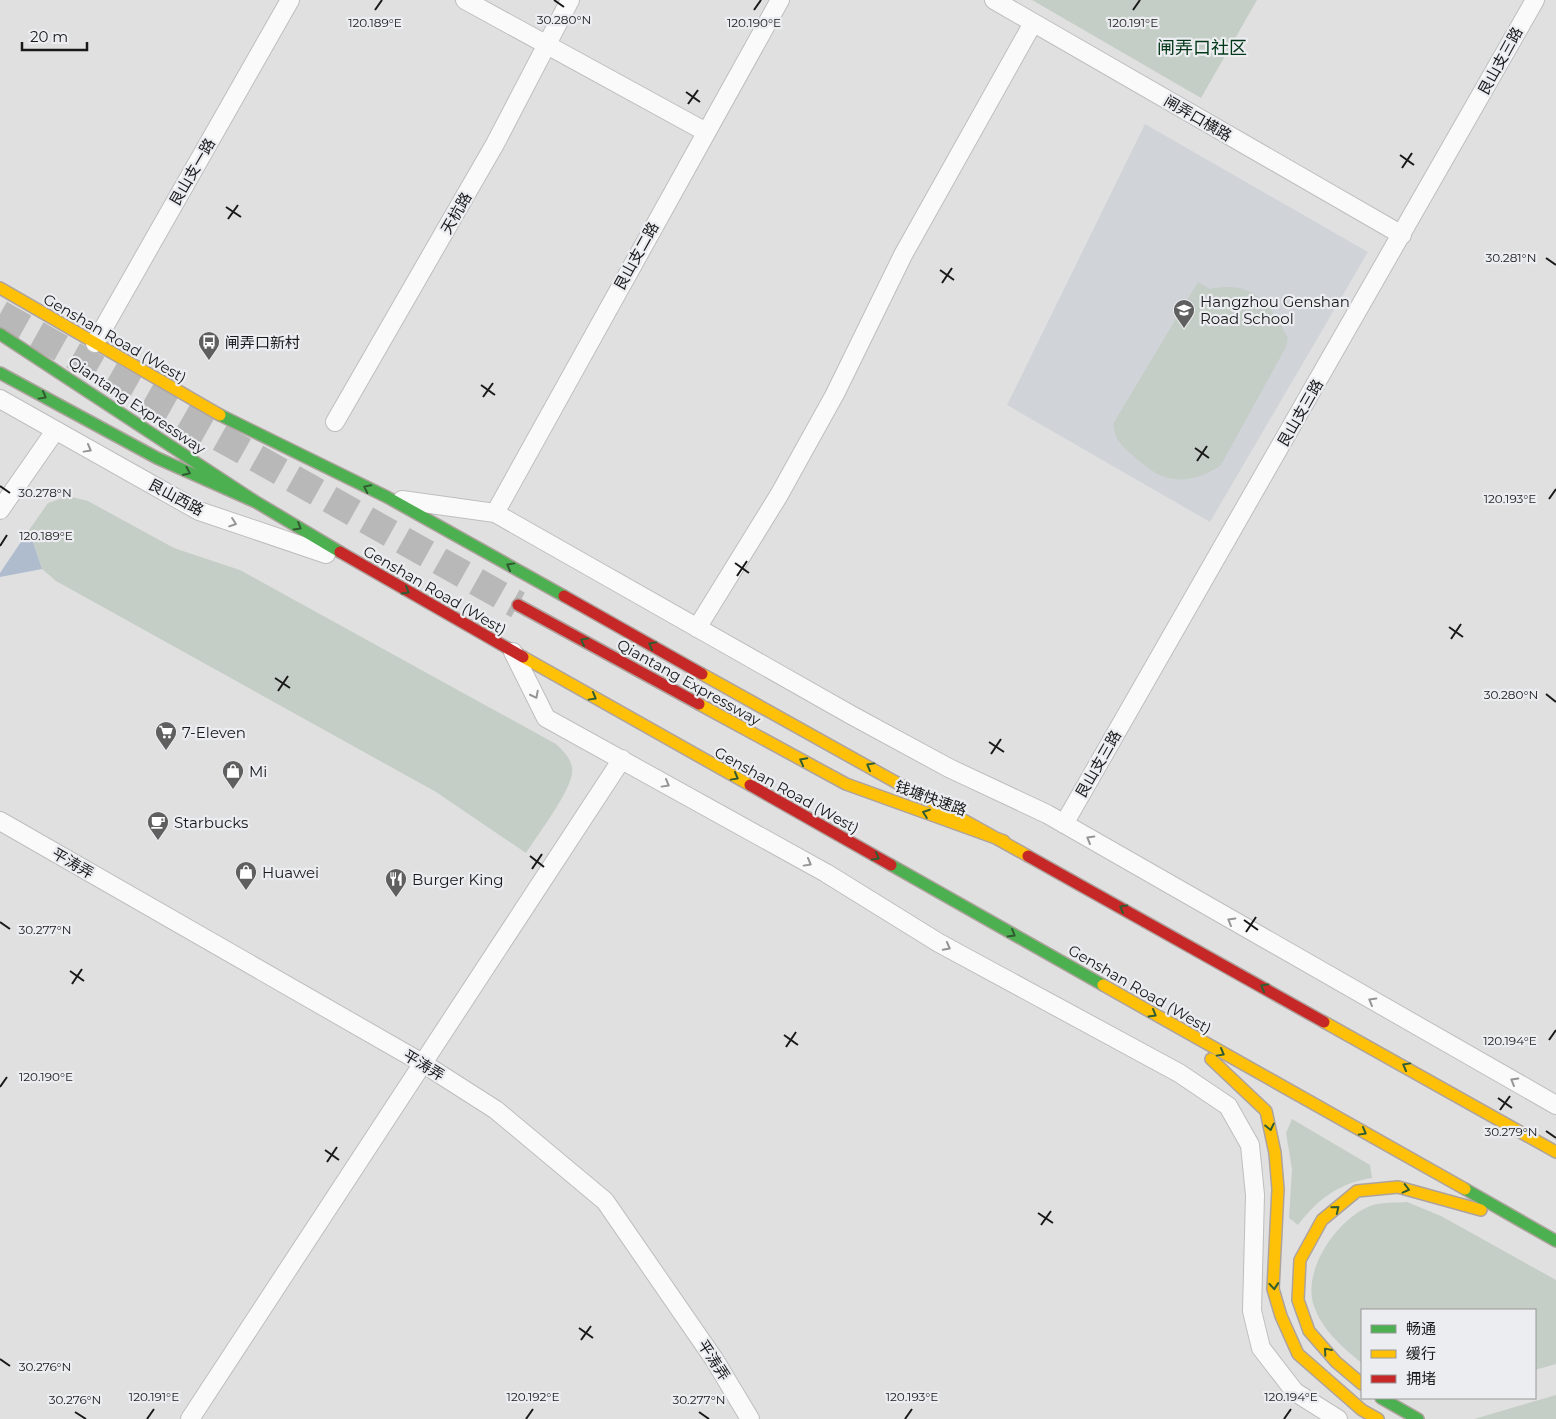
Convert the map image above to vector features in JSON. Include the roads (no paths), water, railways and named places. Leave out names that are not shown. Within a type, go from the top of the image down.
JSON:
[{"type":"main road","name":"Genshan Road (West)","points":[[0,288],[198,404],[387,497],[1449,1090],[1556,1152]]},
{"type":"main road","name":"Qiantang Expressway","points":[[0,334],[256,502]]},
{"type":"main road","name":"Genshan Road (West)","points":[[0,373],[157,458],[256,502],[512,652],[1556,1241]]},
{"type":"main road","name":"Qiantang Expressway","points":[[518,605],[846,784],[1004,841]]},
{"type":"main road","points":[[1179,1029],[1266,1110],[1275,1153],[1278,1189],[1273,1288],[1281,1316],[1298,1354],[1330,1384],[1362,1410],[1378,1419]]},
{"type":"main road","points":[[1449,1090],[1517,1116]]},
{"type":"main road","points":[[1361,1383],[1336,1362],[1309,1331],[1298,1300],[1300,1260],[1322,1220],[1357,1192],[1398,1187],[1525,1223]]},
{"type":"main road","points":[[1383,1399],[1418,1419]]},
{"type":"street","name":"艮山支一路","points":[[95,343],[290,0]]},
{"type":"street","points":[[465,0],[706,132]]},
{"type":"street","name":"天杭路","points":[[335,422],[495,144],[570,0]]},
{"type":"street","name":"艮山支二路","points":[[495,513],[780,0]]},
{"type":"street","name":"闸弄口横路","points":[[994,0],[1402,235]]},
{"type":"street","name":"艮山支三路","points":[[1064,824],[1535,0]]},
{"type":"street","points":[[697,628],[779,495],[836,394],[902,255],[1034,23]]},
{"type":"street","name":"艮山西路","points":[[0,399],[198,511],[364,567]]},
{"type":"street","points":[[0,510],[55,431]]},
{"type":"street","points":[[387,497],[495,513],[852,716],[1064,824],[1556,1105]]},
{"type":"street","points":[[512,652],[546,718],[826,873],[939,943],[1179,1073],[1228,1106],[1250,1145],[1255,1196],[1252,1311],[1261,1348],[1295,1392],[1338,1419]]},
{"type":"street","points":[[190,1419],[622,759]]},
{"type":"street","name":"平涛弄","points":[[0,821],[424,1064],[496,1110],[605,1201],[714,1359],[750,1419]]},
{"type":"water","points":[[29,530],[42,569],[0,577],[0,573]]},
{"type":"tunnel","points":[[0,314],[518,605]]},
{"type":"place","name":"Hangzhou Genshan Road School","points":[[1184,329]]},
{"type":"place","name":"闸弄口新村","points":[[209,361]]},
{"type":"place","name":"7-Eleven","points":[[166,751]]},
{"type":"place","name":"Mi","points":[[233,790]]},
{"type":"place","name":"Starbucks","points":[[158,841]]},
{"type":"place","name":"Huawei","points":[[246,891]]},
{"type":"place","name":"Burger King","points":[[396,898]]},
{"type":"district","name":"闸弄口社区","points":[[1202,48]]}]
